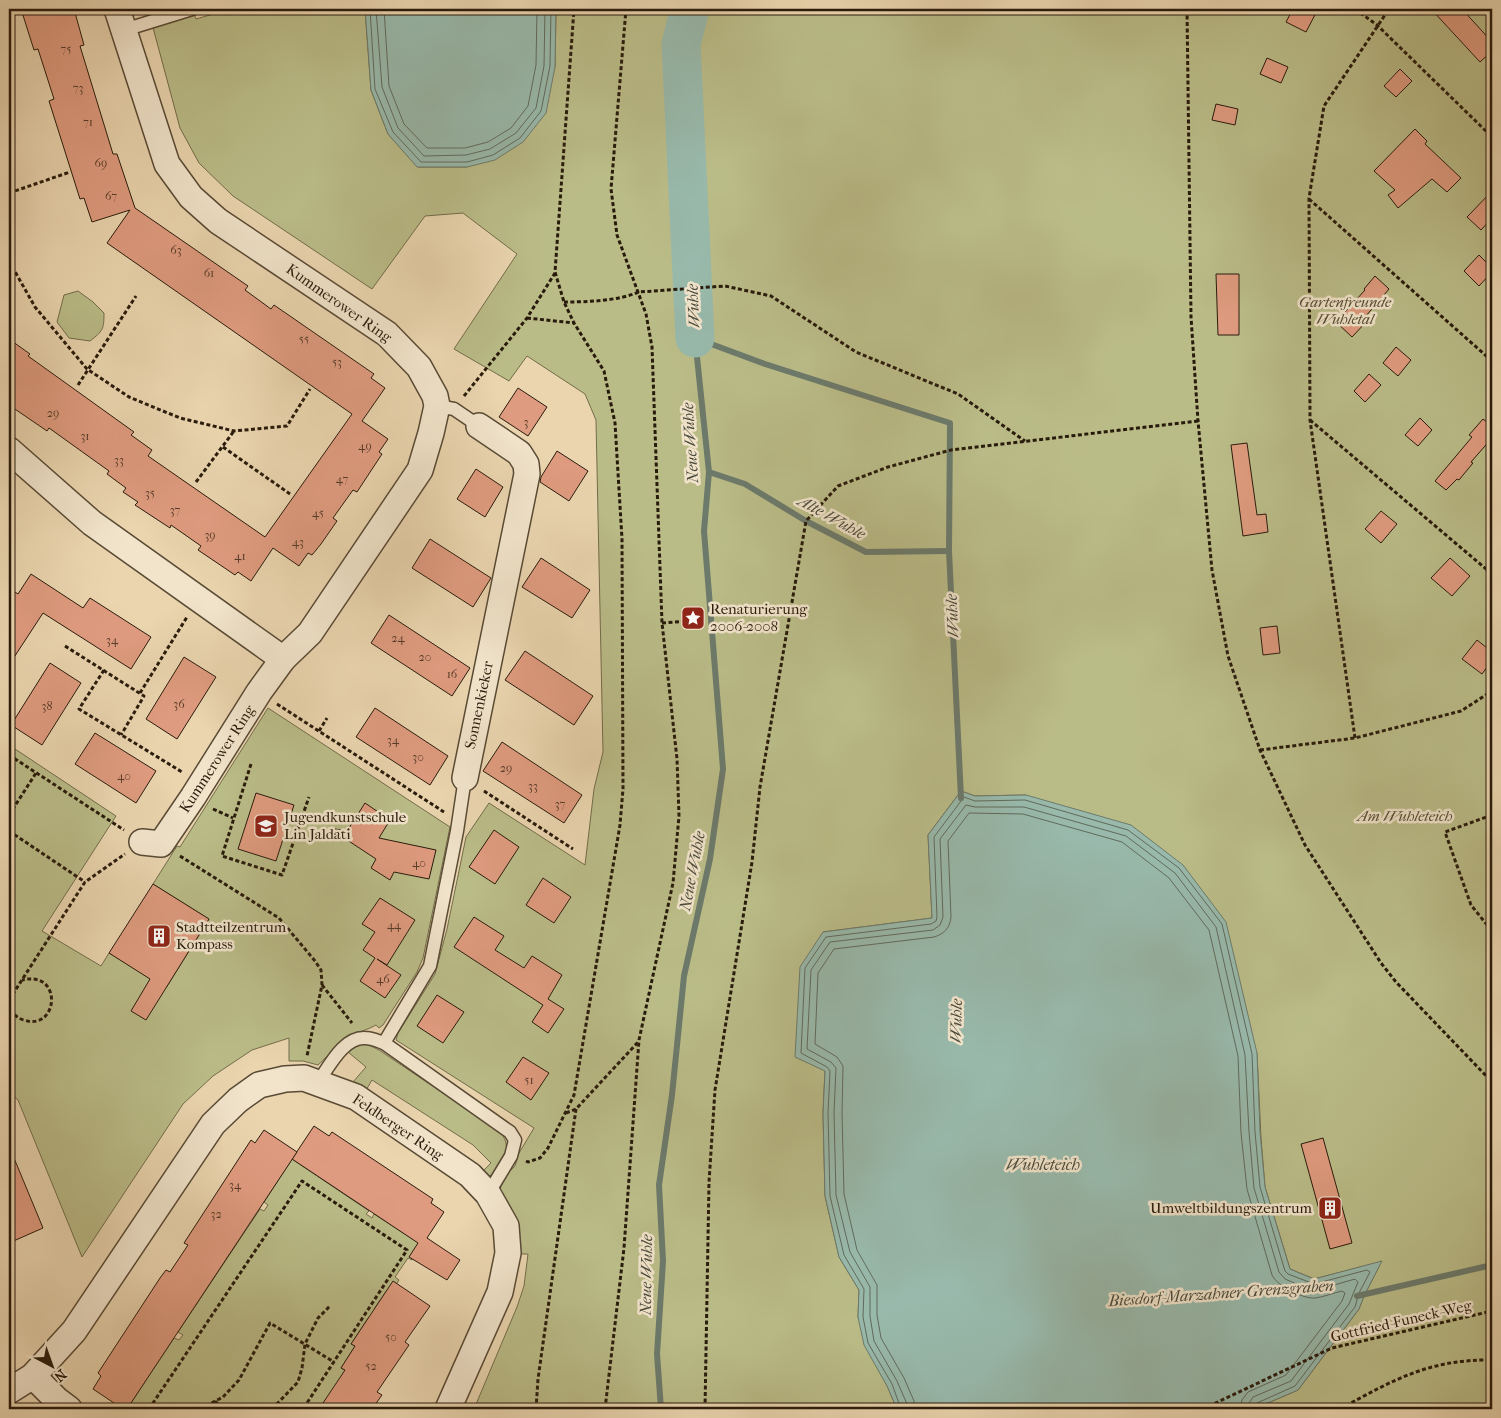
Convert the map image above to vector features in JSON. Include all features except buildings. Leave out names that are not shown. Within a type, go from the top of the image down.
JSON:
[{"type":"street","name":"Kummerower Ring","points":[[121,19],[167,164],[191,197],[218,221],[388,334],[419,367],[435,396],[445,408],[431,433],[420,470],[310,633],[283,659],[259,692],[201,784],[152,843]]},
{"type":"street","name":"Sonnenkieker","points":[[465,778],[527,474],[526,464],[519,453],[479,426]]},
{"type":"street","points":[[9,450],[92,523],[283,659]]},
{"type":"street","name":"Feldberger Ring","points":[[9,1390],[33,1376],[74,1331],[212,1124],[238,1100],[259,1085],[285,1079],[311,1080],[356,1097],[470,1175],[488,1194],[506,1226],[508,1253],[500,1292],[448,1409]]},
{"type":"street","points":[[33,1376],[69,1409]]},
{"type":"lane","points":[[121,19],[192,9]]},
{"type":"lane","name":"Sonnenkieker","points":[[445,408],[479,426]]},
{"type":"lane","name":"Sonnenkieker","points":[[384,1043],[430,966],[459,822],[465,778]]},
{"type":"lane","points":[[311,1080],[344,1047],[354,1040],[363,1037],[384,1043],[510,1132],[515,1140],[511,1156],[488,1194]]},
{"type":"path","points":[[511,1156],[528,1162],[540,1158],[548,1148],[574,1095],[620,825],[622,789],[622,538],[615,423],[604,370],[574,322],[564,302],[555,272],[574,9]]},
{"type":"path","points":[[605,1409],[624,1248],[639,1040],[673,883],[679,816],[677,759],[662,623],[652,348],[646,314],[617,235],[611,189],[626,9]]},
{"type":"path","points":[[1187,9],[1191,317],[1198,421],[1212,570],[1228,656],[1260,750],[1305,845],[1381,963],[1396,982],[1492,1082]]},
{"type":"path","points":[[1355,9],[1377,25],[1492,137]]},
{"type":"path","points":[[1355,738],[1310,420],[1309,198],[1324,106],[1389,9]]},
{"type":"path","points":[[9,193],[70,172]]},
{"type":"path","points":[[1309,198],[1492,361]]},
{"type":"path","points":[[9,261],[34,307],[87,369],[128,397],[180,418],[234,431],[287,426],[310,389]]},
{"type":"path","points":[[445,408],[527,318],[555,272]]},
{"type":"path","points":[[564,302],[582,302],[631,295],[639,292],[725,286],[771,296],[856,352],[958,394],[1026,441]]},
{"type":"path","points":[[78,385],[136,296]]},
{"type":"path","points":[[527,318],[574,322]]},
{"type":"path","points":[[1310,420],[1492,574]]},
{"type":"path","points":[[705,1409],[709,1182],[715,1090],[752,862],[760,787],[806,521],[838,486],[879,470],[951,450],[1198,421]]},
{"type":"path","points":[[196,482],[234,431]]},
{"type":"path","points":[[223,447],[290,494]]},
{"type":"path","points":[[140,693],[199,598]]},
{"type":"path","points":[[662,623],[689,621]]},
{"type":"path","points":[[66,646],[144,696],[121,735]]},
{"type":"path","points":[[104,670],[79,710],[201,784]]},
{"type":"path","points":[[1260,750],[1355,738],[1461,711],[1492,691]]},
{"type":"path","points":[[259,692],[459,822]]},
{"type":"path","points":[[319,731],[327,718]]},
{"type":"path","points":[[9,755],[279,918],[321,970],[322,985],[306,1062],[311,1080]]},
{"type":"path","points":[[251,764],[222,856],[282,875],[309,797]]},
{"type":"path","points":[[9,815],[36,773]]},
{"type":"path","points":[[465,778],[573,848]]},
{"type":"path","points":[[1492,815],[1445,832],[1470,906],[1492,931]]},
{"type":"path","points":[[9,831],[85,882]]},
{"type":"path","points":[[21,980],[37,979],[49,988],[52,1004],[44,1017],[37,1021],[29,1022],[15,1016],[9,1002],[21,980],[85,882],[152,843]]},
{"type":"path","points":[[322,985],[363,1037]]},
{"type":"path","points":[[566,1113],[576,1109],[639,1040]]},
{"type":"path","points":[[536,1409],[538,1379],[576,1109]]},
{"type":"path","points":[[149,1409],[302,1181],[407,1250],[303,1409]]},
{"type":"path","points":[[272,1409],[298,1382],[305,1344],[318,1318],[330,1306]]},
{"type":"path","name":"Gottfried-Funeck-Weg","points":[[1202,1409],[1332,1348],[1492,1311]]},
{"type":"path","points":[[200,1409],[223,1396],[239,1380],[270,1323],[334,1362]]},
{"type":"path","points":[[1340,1409],[1402,1376],[1441,1363],[1492,1360]]},
{"type":"path","points":[[215,1401],[224,1409]]},
{"type":"green space","points":[[148,9],[192,9],[196,19],[231,9],[365,9],[371,90],[388,134],[418,167],[467,167],[555,67],[556,9],[1492,9],[1492,1409],[1254,1409],[1298,1390],[1359,1309],[1381,1262],[1314,1279],[1290,1269],[1265,1187],[1257,1053],[1026,795],[975,796],[961,791],[928,835],[932,918],[823,932],[825,1196],[839,1257],[859,1290],[858,1317],[897,1409],[474,1409],[524,1286],[528,1254],[515,1254],[499,1191],[506,1175],[515,1166],[519,1153],[534,1128],[396,1040],[398,1033],[435,974],[447,929],[466,837],[489,803],[585,865],[594,789],[603,752],[596,420],[585,394],[527,356],[509,381],[454,349],[517,254],[463,213],[425,216],[372,289],[233,196],[199,163],[180,128]]},
{"type":"green space","points":[[78,291],[104,313],[102,329],[90,341],[69,338],[57,322],[64,295]]},
{"type":"green space","points":[[268,708],[450,827],[423,958],[417,972],[383,1025],[379,1028],[376,1025],[351,1036],[318,1065],[303,1061],[289,1061],[289,1038],[252,1050],[213,1076],[183,1104],[82,1257],[18,1100],[9,1092],[9,745],[116,816],[42,931],[101,966],[109,953],[166,988],[209,919],[153,884],[177,846],[180,847]]},
{"type":"green space","points":[[365,1043],[379,1050],[498,1130],[506,1143],[506,1152],[498,1168],[488,1177],[482,1172],[491,1163],[473,1145],[372,1080],[365,1092],[353,1082],[366,1067],[348,1052],[359,1044]]},
{"type":"green space","points":[[292,1159],[369,1211],[366,1214],[372,1218],[374,1214],[422,1245],[412,1260],[408,1258],[395,1277],[399,1280],[391,1292],[387,1290],[374,1309],[378,1312],[368,1318],[351,1344],[355,1346],[341,1368],[349,1373],[319,1409],[127,1409],[174,1338],[179,1340],[183,1335],[178,1332],[260,1209],[264,1211],[268,1205],[264,1202]]},
{"type":"water","points":[[365,9],[556,9],[555,67],[546,113],[523,142],[495,160],[467,167],[417,167],[388,134],[371,90]]},
{"type":"water","name":"Wuhleteich","points":[[961,791],[975,796],[1026,795],[1131,825],[1183,865],[1226,922],[1257,1053],[1260,1132],[1265,1187],[1290,1269],[1314,1279],[1382,1261],[1359,1309],[1298,1390],[1254,1409],[897,1409],[887,1386],[864,1345],[858,1317],[859,1290],[839,1257],[825,1196],[823,1113],[825,1071],[795,1057],[800,967],[823,932],[932,918],[928,835]]},
{"type":"waterway","name":"Wuhle","points":[[690,9],[681,44],[695,338]]},
{"type":"waterway","name":"Neue Wuhle","points":[[661,1409],[657,1354],[663,1261],[659,1185],[672,1095],[684,976],[710,859],[723,769],[704,531],[709,472],[695,338],[765,364],[950,423],[949,551],[961,798]]},
{"type":"waterway","name":"Alte Wuhle","points":[[709,472],[745,484],[806,521],[866,552],[949,551]]},
{"type":"waterway","name":"Biesdorf-Marzahner Grenzgraben","points":[[1357,1296],[1492,1265]]},
{"type":"place","name":"Renaturierung 2006-2008","points":[[693,618]]},
{"type":"place","name":"Jugendkunstschule Lin Jaldati","points":[[266,826]]},
{"type":"place","name":"Stadtteilzentrum Kompass","points":[[159,936]]},
{"type":"place","name":"Umweltbildungszentrum","points":[[1330,1208]]},
{"type":"park label","name":"Gartenfreunde Wuhletal","points":[[1345,310]]},
{"type":"park label","name":"Am Wuhleteich","points":[[1405,816]]}]
